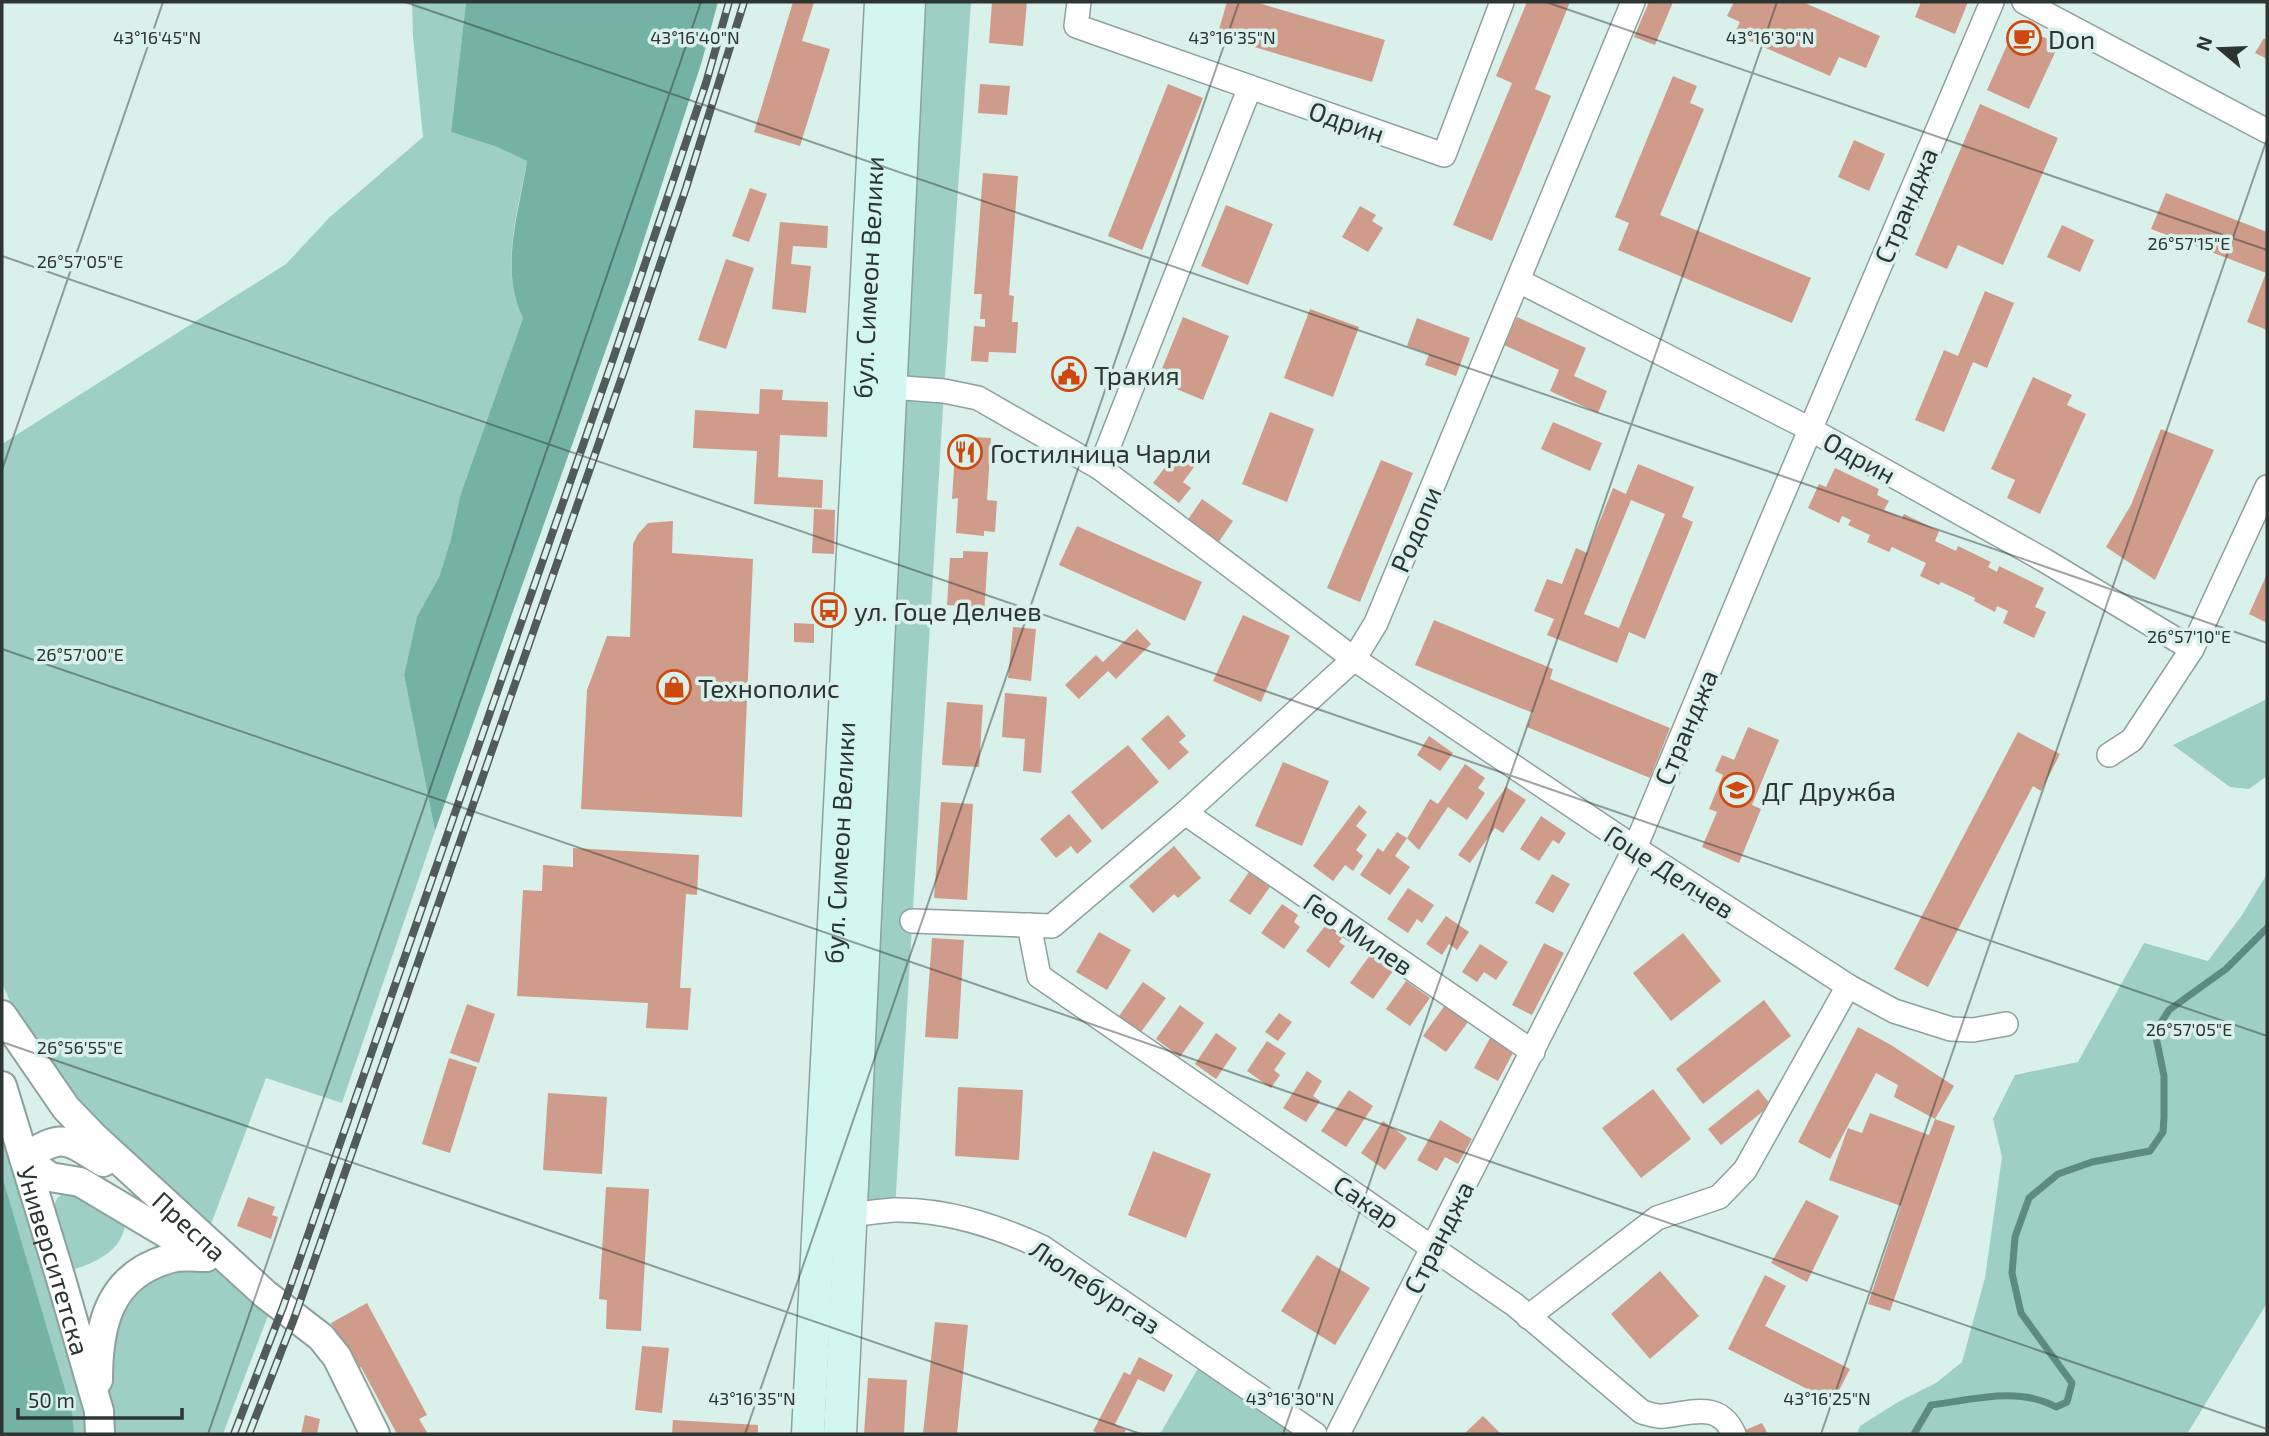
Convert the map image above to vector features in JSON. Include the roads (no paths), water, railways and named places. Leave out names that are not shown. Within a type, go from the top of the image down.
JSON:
[{"type":"main road","name":"бул. Симеон Велики","points":[[840,1434],[850,1215],[875,386],[881,2]]},
{"type":"main road","name":"бул. Симеон Велики","points":[[808,1434],[875,386],[909,2]]},
{"type":"street","name":"Одрин","points":[[1079,2],[1076,26],[1444,155],[1502,2]]},
{"type":"street","name":"Родопи","points":[[912,921],[1052,926],[1185,813],[1354,659],[1376,623],[1633,2]]},
{"type":"street","name":"Странджа","points":[[1338,1434],[1634,848],[1992,2]]},
{"type":"street","points":[[2024,2],[2267,131]]},
{"type":"street","points":[[1100,468],[1250,87]]},
{"type":"street","name":"Одрин","points":[[1519,281],[1810,429],[2044,560],[2192,649]]},
{"type":"street","name":"Гоце Делчев","points":[[875,386],[944,391],[978,398],[1100,468],[1354,659],[1634,848],[1848,986],[1895,1011],[1951,1029],[1973,1030],[2006,1024]]},
{"type":"street","points":[[2109,755],[2132,740],[2192,649],[2267,487]]},
{"type":"street","name":"Гео Милев","points":[[1185,813],[1533,1052]]},
{"type":"street","name":"Сакар","points":[[1029,925],[1039,976],[1434,1247],[1528,1317],[1642,1412],[1661,1417],[1688,1411],[1710,1412],[1729,1423],[1734,1434]]},
{"type":"street","points":[[1528,1317],[1657,1218],[1719,1197],[1745,1170],[1848,986]]},
{"type":"street","name":"Преспа","points":[[2,1015],[66,1108],[158,1197],[206,1248],[321,1337],[337,1357],[375,1434]]},
{"type":"street","name":"Университетска","points":[[2,1086],[99,1422]]},
{"type":"street","points":[[158,1197],[71,1141],[50,1141],[24,1158],[50,1177],[80,1182],[206,1248]]},
{"type":"street","name":"Люлебургаз","points":[[850,1215],[895,1210],[956,1217],[999,1228],[1042,1247],[1315,1434]]},
{"type":"street","points":[[99,1422],[98,1352],[103,1322],[118,1294],[139,1270],[206,1248]]},
{"type":"waterway","points":[[1914,1434],[1931,1405],[1995,1396],[2026,1397],[2056,1407],[2067,1402],[2072,1383],[2021,1313],[2012,1273],[2015,1237],[2029,1198],[2058,1174],[2092,1162],[2150,1151],[2163,1132],[2164,1118],[2164,1076],[2155,1032],[2169,1010],[2226,969],[2267,928]]},
{"type":"railway","points":[[234,1434],[283,1307],[613,359],[706,83],[729,2]]},
{"type":"railway","points":[[249,1434],[295,1316],[624,371],[686,188],[744,2]]},
{"type":"place","name":"Don","points":[[2024,38]]},
{"type":"place","name":"Тракия","points":[[1069,374]]},
{"type":"place","name":"Гостилница Чарли","points":[[965,452]]},
{"type":"place","name":"ул. Гоце Делчев","points":[[829,610]]},
{"type":"place","name":"Технополис","points":[[674,687]]},
{"type":"place","name":"ДГ Дружба","points":[[1737,790]]}]
